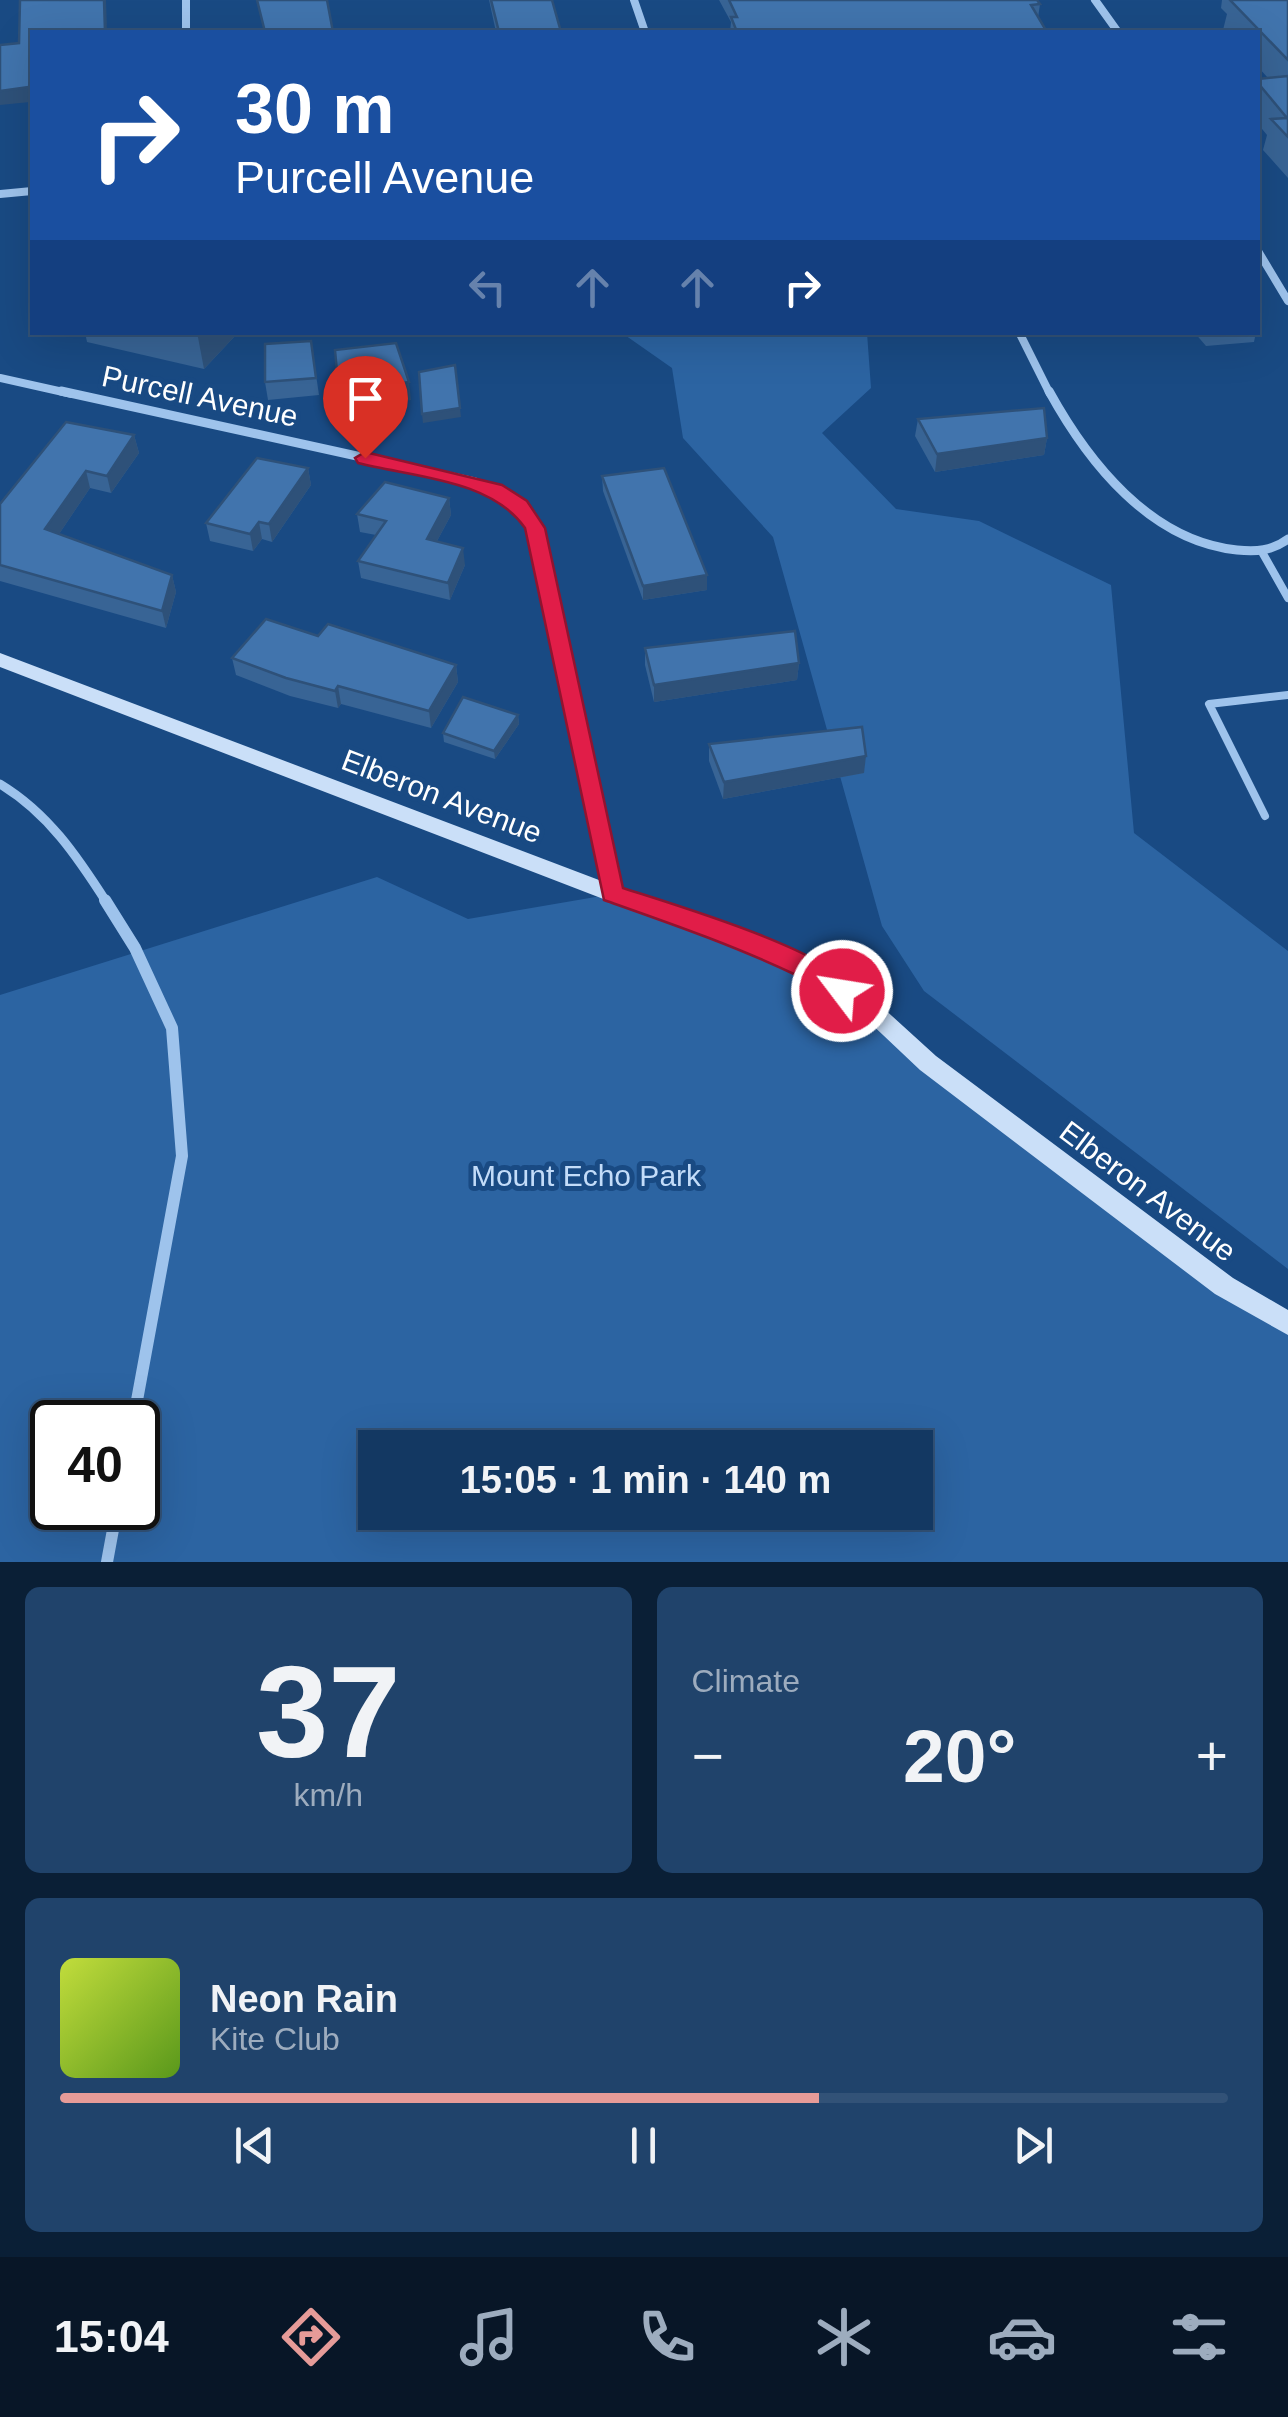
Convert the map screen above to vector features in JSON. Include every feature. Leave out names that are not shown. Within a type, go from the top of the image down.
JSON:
[{"type":"street","points":[[186,0],[186,30]]},
{"type":"street","points":[[634,0],[644,30]]},
{"type":"street","points":[[1096,0],[1117,30]]},
{"type":"street","points":[[0,194],[30,191]]},
{"type":"street","points":[[1260,254],[1288,301]]},
{"type":"street","points":[[1020,335],[1062,418],[1102,475],[1148,512],[1207,546],[1262,552],[1286,542]]},
{"type":"street","name":"Purcell Avenue","points":[[0,378],[474,482],[520,506],[535,528],[613,894]]},
{"type":"street","name":"Elberon Avenue","points":[[0,660],[613,894],[744,939],[811,971],[873,1012],[928,1063],[1224,1286],[1288,1323]]},
{"type":"street","points":[[0,784],[26,800],[74,851],[135,948],[172,1028],[182,1156],[137,1400]]},
{"type":"street","points":[[108,1562],[113,1530]]},
{"type":"lane","points":[[1262,552],[1288,598]]},
{"type":"lane","points":[[1265,816],[1209,704],[1288,695]]},
{"type":"green space","points":[[625,335],[867,335],[871,388],[822,433],[896,509],[979,521],[1111,585],[1134,833],[1288,951],[1288,1269],[924,991],[882,926],[773,537],[683,438],[672,368]]},
{"type":"green space","name":"Mount Echo Park","points":[[377,877],[468,919],[613,894],[811,971],[1288,1323],[1288,1562],[0,1562],[0,995]]},
{"type":"building","points":[[20,0],[104,0],[105,30],[30,30],[30,98],[29,87],[0,91],[0,45],[19,43]]},
{"type":"building","points":[[257,0],[327,0],[333,30],[264,30]]},
{"type":"building","points":[[491,0],[552,0],[560,30],[498,30]]},
{"type":"building","points":[[729,0],[1037,0],[1040,4],[1031,5],[1046,30],[736,30],[731,17],[737,17]]},
{"type":"building","points":[[1230,0],[1288,0],[1288,60],[1260,30]]},
{"type":"building","points":[[1288,76],[1288,137],[1271,119],[1287,118],[1260,85],[1260,79]]},
{"type":"building","points":[[311,341],[316,378],[265,382],[265,344]]},
{"type":"building","points":[[396,343],[409,382],[339,393],[335,350]]},
{"type":"building","points":[[455,365],[460,408],[422,414],[419,372]]},
{"type":"building","points":[[1044,408],[1047,438],[937,454],[918,419]]},
{"type":"building","points":[[66,422],[134,435],[107,476],[86,471],[45,529],[172,575],[162,611],[0,565],[0,504]]},
{"type":"building","points":[[257,458],[308,468],[269,524],[259,522],[250,534],[206,523]]},
{"type":"building","points":[[664,468],[707,575],[643,586],[602,476]]},
{"type":"building","points":[[385,482],[449,498],[427,539],[463,548],[448,583],[358,561],[386,521],[357,514]]},
{"type":"building","points":[[266,619],[318,636],[328,624],[456,665],[429,711],[338,686],[335,691],[232,658]]},
{"type":"building","points":[[795,631],[799,663],[654,685],[645,648]]},
{"type":"building","points":[[463,697],[518,715],[494,751],[443,733]]},
{"type":"building","points":[[862,727],[866,756],[724,782],[709,744]]},
{"type":"route","points":[[365,458],[495,490],[520,506],[535,528],[613,894],[744,939],[811,971],[842,991]]}]
